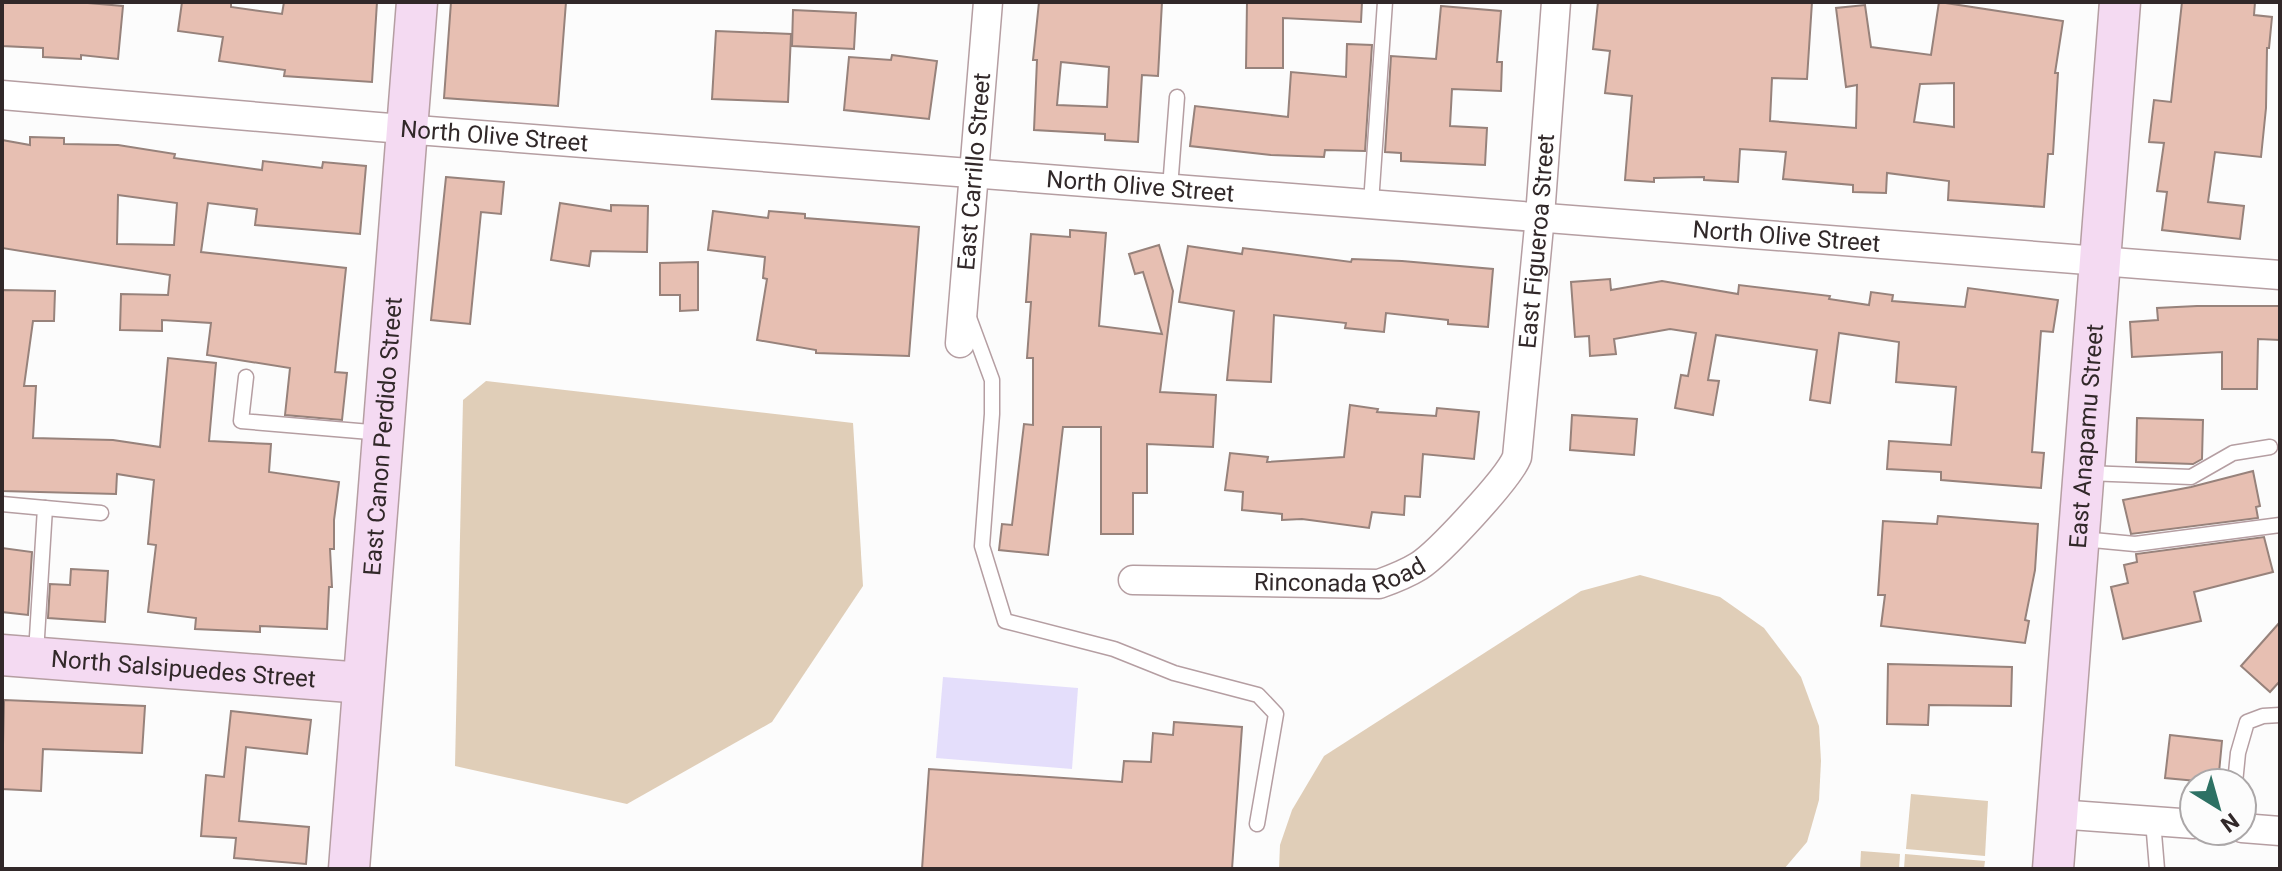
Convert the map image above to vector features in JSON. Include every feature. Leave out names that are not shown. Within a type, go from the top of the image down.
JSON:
[{"type":"street","name":"East Canon Perdido Street","points":[[349,869],[417,2]]},
{"type":"street","name":"East Carrillo Street","points":[[960,343],[988,2]]},
{"type":"street","name":"East Figueroa Street","points":[[1507,477],[1517,457],[1556,2]]},
{"type":"street","name":"East Anapamu Street","points":[[2053,869],[2120,2]]},
{"type":"street","name":"North Olive Street","points":[[2,95],[2280,275]]},
{"type":"street","name":"Rinconada Road","points":[[1133,580],[1379,584],[1405,575],[1423,563],[1507,477]]},
{"type":"street","name":"North Salsipuedes Street","points":[[19,656],[363,683]]},
{"type":"street","points":[[2057,814],[2178,823]]},
{"type":"street","points":[[2258,829],[2280,831]]},
{"type":"lane","points":[[1371,203],[1385,2]]},
{"type":"lane","points":[[1170,188],[1177,97]]},
{"type":"lane","points":[[963,304],[992,380],[982,546],[1005,621],[1114,649],[1174,673],[1258,695],[1276,714],[1257,824]]},
{"type":"lane","points":[[246,377],[241,421],[383,433]]},
{"type":"lane","points":[[2083,473],[2191,477],[2233,453],[2270,447]]},
{"type":"lane","points":[[2,504],[101,513]]},
{"type":"lane","points":[[19,656],[45,508]]},
{"type":"lane","points":[[2078,539],[2135,544],[2280,525]]},
{"type":"lane","points":[[2237,767],[2247,722],[2263,716],[2280,715]]},
{"type":"lane","points":[[2153,821],[2157,869]]},
{"type":"shaded area","points":[[486,381],[853,423],[863,586],[772,722],[627,804],[455,766],[463,400]]},
{"type":"shaded area","points":[[1640,575],[1720,597],[1764,628],[1801,677],[1819,726],[1819,800],[1807,842],[1784,869],[1279,869],[1280,845],[1292,810],[1324,756],[1581,591]]},
{"type":"shaded area","points":[[943,677],[1078,688],[1072,769],[936,758]]},
{"type":"shaded area","points":[[1911,794],[1988,801],[1985,856],[1906,849]]},
{"type":"shaded area","points":[[1861,851],[1900,854],[1899,869],[1860,869]]},
{"type":"shaded area","points":[[1905,854],[1985,861],[1984,869],[1904,869]]},
{"type":"building","points":[[2,2],[76,2],[123,6],[118,59],[81,55],[81,59],[43,57],[43,48],[2,46]]},
{"type":"building","points":[[182,2],[231,2],[231,7],[282,14],[284,2],[377,2],[372,82],[284,76],[285,70],[219,61],[223,37],[178,31]]},
{"type":"building","points":[[451,2],[566,2],[558,106],[444,98]]},
{"type":"building","points":[[1039,2],[1162,2],[1158,76],[1142,75],[1138,142],[1105,140],[1105,134],[1034,130],[1037,60],[1033,60]],"holes":[[[1061,62],[1109,67],[1107,107],[1057,105]]]},
{"type":"building","points":[[1247,2],[1362,2],[1361,22],[1283,18],[1283,68],[1246,68]]},
{"type":"building","points":[[1598,2],[1812,2],[1807,79],[1772,78],[1770,121],[1856,128],[1857,85],[1846,87],[1836,8],[1865,5],[1871,47],[1931,55],[1939,2],[2063,21],[2055,73],[2058,73],[2053,154],[2048,154],[2044,207],[1948,200],[1949,181],[1887,173],[1886,193],[1853,192],[1853,185],[1783,179],[1786,152],[1740,149],[1738,182],[1704,180],[1704,177],[1654,178],[1654,182],[1625,180],[1632,96],[1605,93],[1610,51],[1593,49]],"holes":[[[1954,83],[1954,127],[1914,122],[1920,84]]]},
{"type":"building","points":[[2182,2],[2255,2],[2254,15],[2272,17],[2267,48],[2261,157],[2215,152],[2208,202],[2244,206],[2240,239],[2162,230],[2167,192],[2157,191],[2164,143],[2149,142],[2154,100],[2171,102]]},
{"type":"building","points":[[1441,6],[1501,11],[1497,62],[1502,62],[1501,91],[1452,89],[1450,126],[1487,128],[1485,165],[1401,161],[1401,153],[1385,152],[1391,56],[1436,59]]},
{"type":"building","points":[[793,10],[856,13],[854,49],[792,46]]},
{"type":"building","points":[[716,31],[791,34],[788,102],[712,99]]},
{"type":"building","points":[[1347,44],[1372,45],[1365,151],[1325,150],[1324,157],[1190,146],[1195,106],[1288,117],[1291,72],[1346,77]]},
{"type":"building","points":[[892,55],[937,61],[929,119],[844,110],[849,57],[891,60]]},
{"type":"building","points":[[30,137],[64,138],[64,144],[118,145],[175,154],[174,158],[262,170],[263,161],[322,168],[323,162],[366,166],[360,234],[255,225],[257,209],[208,203],[201,252],[346,268],[335,372],[347,373],[342,420],[285,415],[290,368],[207,355],[211,323],[162,320],[162,331],[120,330],[121,294],[168,295],[170,275],[2,248],[2,140],[30,145]],"holes":[[[118,195],[177,203],[174,245],[117,244]]]},
{"type":"building","points":[[446,177],[504,182],[501,214],[481,212],[470,324],[431,320]]},
{"type":"building","points":[[560,203],[611,211],[611,205],[648,206],[647,252],[591,251],[589,266],[551,260]]},
{"type":"building","points":[[713,211],[768,218],[769,211],[805,214],[805,218],[919,227],[909,356],[816,353],[816,350],[757,340],[767,279],[763,278],[765,257],[708,250]]},
{"type":"building","points":[[1070,230],[1106,233],[1099,326],[1162,334],[1143,272],[1135,274],[1129,254],[1159,245],[1173,291],[1160,392],[1216,395],[1213,447],[1147,444],[1147,493],[1133,493],[1133,534],[1101,534],[1101,427],[1063,427],[1048,555],[999,550],[1002,524],[1012,525],[1024,424],[1033,425],[1033,358],[1027,358],[1031,302],[1026,302],[1031,234],[1070,237]]},
{"type":"building","points":[[1188,246],[1242,254],[1243,248],[1351,262],[1352,259],[1402,261],[1493,269],[1488,327],[1448,324],[1448,320],[1386,313],[1384,332],[1345,328],[1346,323],[1274,315],[1271,382],[1227,380],[1234,311],[1179,302]]},
{"type":"building","points":[[698,262],[698,310],[680,311],[680,295],[660,295],[660,263]]},
{"type":"building","points":[[1610,279],[1611,290],[1662,281],[1738,294],[1739,285],[1830,296],[1829,299],[1869,305],[1871,292],[1893,295],[1892,301],[1965,307],[1968,288],[2058,300],[2053,332],[2041,331],[2032,452],[2044,453],[2041,488],[1941,480],[1941,472],[1887,469],[1889,441],[1951,445],[1956,387],[1896,382],[1899,342],[1839,333],[1830,403],[1810,400],[1817,350],[1716,335],[1708,380],[1719,381],[1713,415],[1675,408],[1681,375],[1688,376],[1696,333],[1670,329],[1614,339],[1616,354],[1590,356],[1589,336],[1575,337],[1571,282]]},
{"type":"building","points":[[2,290],[55,291],[54,321],[33,321],[24,386],[36,386],[33,438],[113,440],[160,447],[168,358],[216,363],[209,441],[271,444],[269,472],[339,482],[334,549],[330,549],[332,587],[329,587],[327,629],[260,626],[260,632],[195,629],[196,618],[148,612],[156,545],[148,544],[154,480],[117,474],[116,494],[2,491]]},
{"type":"building","points":[[2280,306],[2280,340],[2258,339],[2257,389],[2222,389],[2222,352],[2132,357],[2130,322],[2158,320],[2157,308]]},
{"type":"building","points":[[1350,405],[1378,409],[1377,412],[1436,416],[1437,408],[1479,412],[1474,459],[1423,454],[1420,497],[1405,496],[1404,515],[1372,512],[1369,528],[1302,519],[1282,520],[1282,514],[1242,510],[1243,492],[1225,490],[1230,453],[1268,457],[1267,462],[1344,457]]},
{"type":"building","points":[[1572,415],[1637,419],[1634,455],[1570,450]]},
{"type":"building","points":[[2137,418],[2203,420],[2202,459],[2193,464],[2136,462]]},
{"type":"building","points":[[2253,471],[2260,506],[2256,507],[2258,518],[2131,534],[2123,500]]},
{"type":"building","points":[[1938,516],[2038,524],[2035,570],[2025,620],[2029,621],[2025,643],[1881,626],[1885,595],[1878,595],[1883,521],[1937,524]]},
{"type":"building","points":[[2264,537],[2273,572],[2194,592],[2201,621],[2123,639],[2111,587],[2128,583],[2124,565],[2137,562],[2136,554]]},
{"type":"building","points":[[2,548],[32,552],[28,615],[2,612]]},
{"type":"building","points":[[71,569],[108,571],[105,622],[48,618],[50,584],[70,585]]},
{"type":"building","points":[[2280,622],[2280,681],[2270,692],[2241,666]]},
{"type":"building","points":[[1888,664],[2012,667],[2011,706],[1929,705],[1928,725],[1887,724]]},
{"type":"building","points":[[4,700],[145,706],[142,753],[43,749],[41,791],[2,789]]},
{"type":"building","points":[[231,711],[311,720],[307,754],[246,747],[239,821],[309,827],[306,864],[234,858],[236,838],[201,836],[206,775],[224,777]]},
{"type":"building","points":[[1174,722],[1242,727],[1232,869],[922,869],[929,769],[1122,782],[1124,761],[1151,762],[1153,733],[1173,735]]},
{"type":"building","points":[[2170,735],[2222,741],[2220,767],[2178,767],[2178,779],[2165,778]]}]
